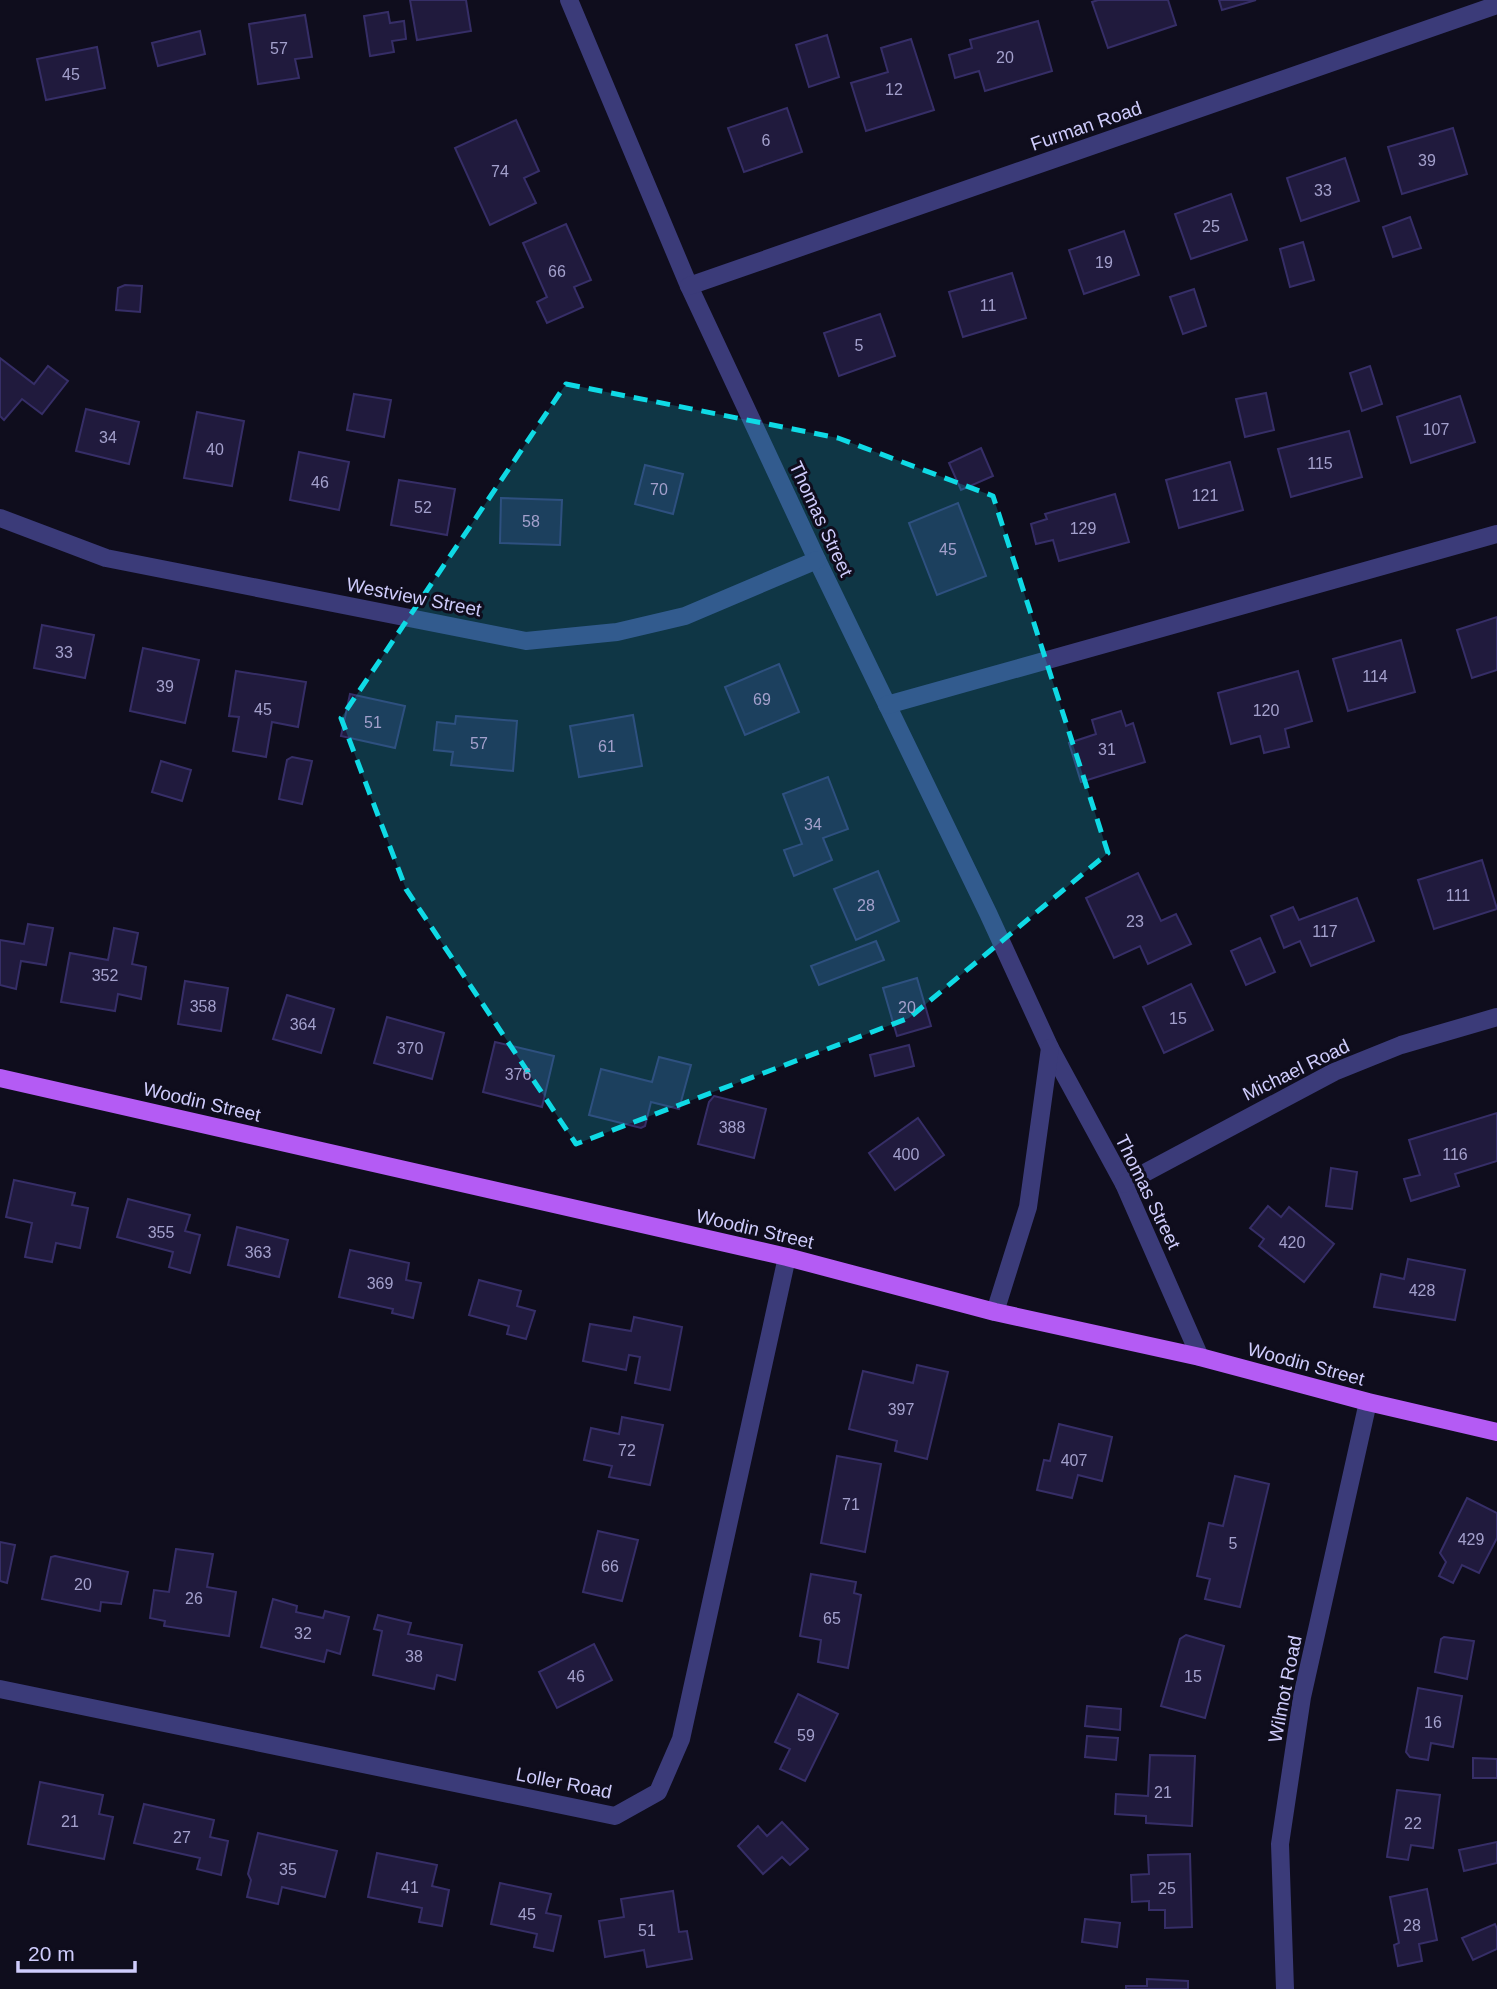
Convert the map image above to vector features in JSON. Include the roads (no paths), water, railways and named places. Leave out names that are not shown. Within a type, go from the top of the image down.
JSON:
[{"type":"main road","name":"Woodin Street","points":[[0,1078],[787,1257],[995,1312],[1200,1357],[1368,1402],[1497,1432]]},
{"type":"street","name":"Thomas Street","points":[[569,0],[689,286],[1050,1048],[1124,1184],[1200,1357]]},
{"type":"street","name":"Furman Road","points":[[689,286],[1497,5]]},
{"type":"street","name":"Westview Street","points":[[0,517],[106,558],[526,641],[617,632],[685,616],[817,561]]},
{"type":"street","points":[[887,705],[1497,534]]},
{"type":"street","name":"Michael Road","points":[[1124,1184],[1334,1072],[1401,1045],[1497,1017]]},
{"type":"street","points":[[995,1312],[1028,1207],[1050,1048]]},
{"type":"street","name":"Loller Road","points":[[0,1689],[615,1816],[658,1791],[681,1739],[787,1257]]},
{"type":"street","name":"Wilmot Road","points":[[1285,1989],[1280,1843],[1302,1697],[1368,1402]]}]
